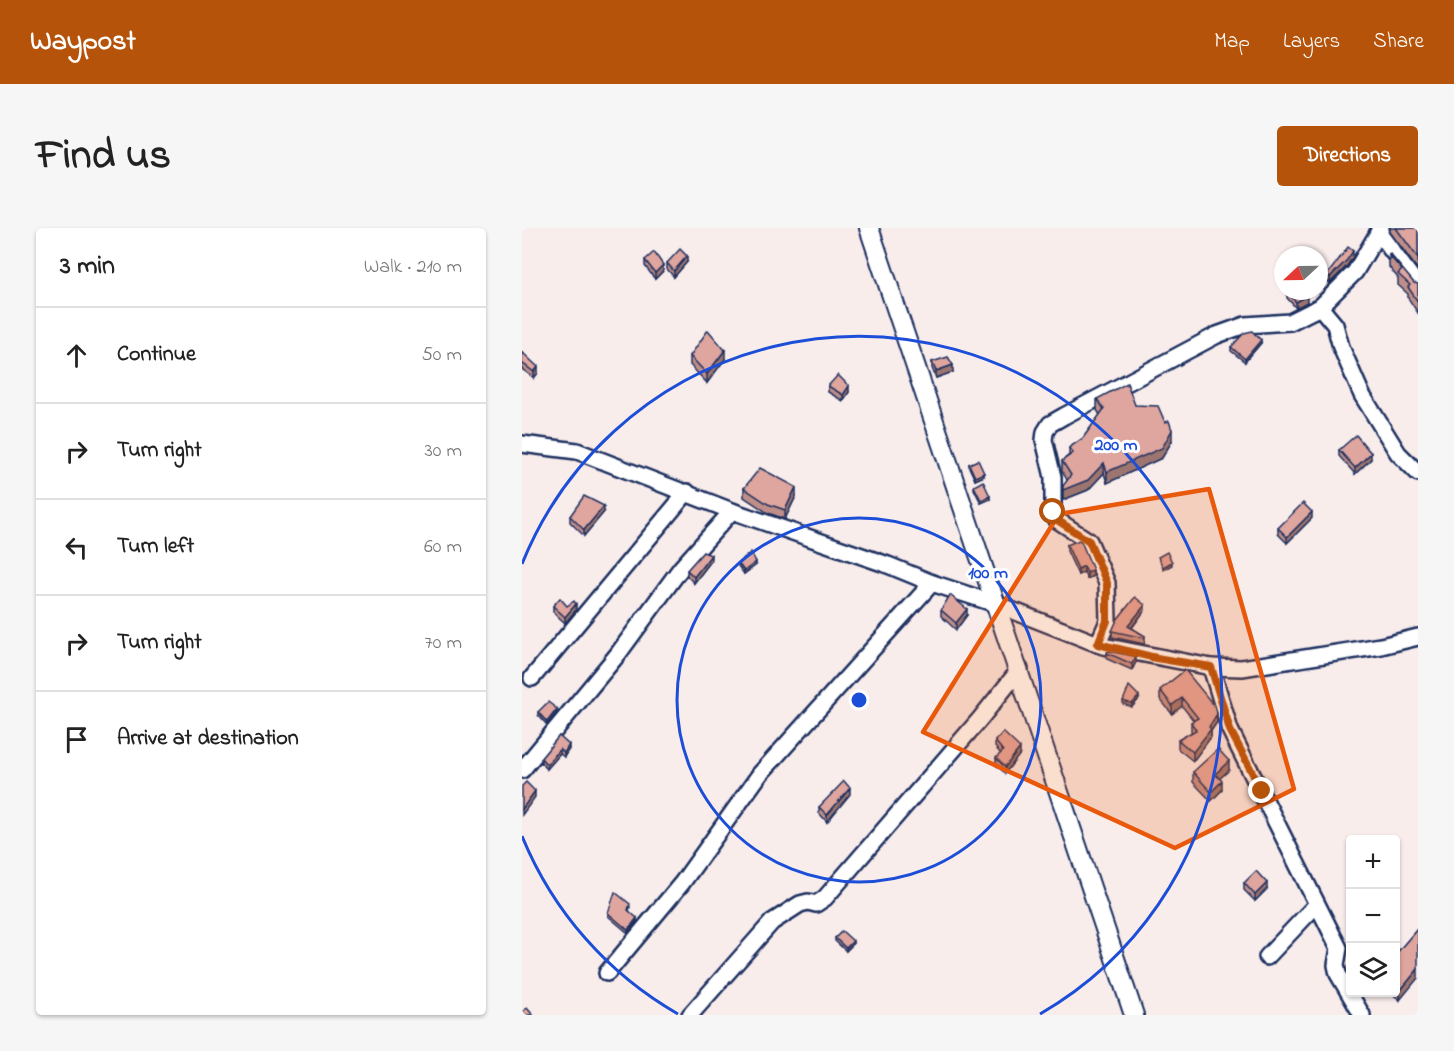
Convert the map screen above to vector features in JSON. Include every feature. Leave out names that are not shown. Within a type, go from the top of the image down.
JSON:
[{"type":"main road","points":[[869,228],[1020,669],[1134,1015]]},
{"type":"street","points":[[1098,644],[1107,621],[1107,583],[1089,541],[1057,520],[1053,512],[1053,477],[1044,440],[1045,432],[1050,424],[1217,335],[1245,324],[1290,322],[1320,307],[1354,272],[1379,230],[1418,286]]},
{"type":"street","points":[[1320,307],[1335,325],[1341,347],[1362,395],[1398,453],[1418,473]]},
{"type":"street","points":[[522,444],[577,451],[732,511],[996,604],[1098,644],[1156,658],[1211,667],[1242,668],[1381,646],[1418,637]]},
{"type":"street","points":[[532,678],[687,492]]},
{"type":"street","points":[[522,770],[618,654],[681,568],[732,511]]},
{"type":"street","points":[[607,973],[682,883],[760,774],[932,583]]},
{"type":"street","points":[[1211,667],[1230,730],[1339,948],[1336,965],[1338,974],[1362,1015]]},
{"type":"street","points":[[690,1015],[772,922],[800,904],[808,902],[816,904],[825,898],[980,719],[1020,669]]},
{"type":"street","points":[[1267,957],[1316,905]]},
{"type":"highlighted area","points":[[1209,489],[1294,789],[1175,848],[923,732],[1059,514]]},
{"type":"building","points":[[1396,228],[1418,228],[1418,258]]},
{"type":"building","points":[[1348,247],[1353,251],[1330,277],[1328,274]]},
{"type":"building","points":[[680,249],[687,256],[674,271],[667,263]]},
{"type":"building","points":[[654,252],[663,265],[655,273],[645,260]]},
{"type":"building","points":[[1390,254],[1414,283],[1418,284],[1418,302],[1408,287],[1410,285],[1398,274],[1402,270]]},
{"type":"building","points":[[708,330],[725,350],[707,374],[690,356]]},
{"type":"building","points":[[1252,331],[1261,340],[1245,359],[1231,347],[1244,333]]},
{"type":"building","points":[[522,352],[538,367],[534,372],[522,363]]},
{"type":"building","points":[[948,357],[953,365],[936,371],[932,362]]},
{"type":"building","points":[[838,375],[849,386],[843,395],[828,386]]},
{"type":"building","points":[[1127,383],[1135,405],[1158,406],[1165,422],[1169,421],[1172,430],[1162,448],[1107,472],[1104,463],[1088,480],[1063,490],[1063,486],[1071,475],[1062,461],[1073,453],[1069,448],[1083,438],[1104,409],[1097,399]]},
{"type":"building","points":[[1356,435],[1371,453],[1355,468],[1339,450]]},
{"type":"building","points":[[978,460],[984,473],[975,477],[969,464]]},
{"type":"building","points":[[760,468],[796,487],[785,510],[768,504],[744,488]]},
{"type":"building","points":[[983,481],[990,496],[981,500],[974,486]]},
{"type":"building","points":[[584,496],[604,506],[584,530],[570,516]]},
{"type":"building","points":[[1303,503],[1312,512],[1287,537],[1278,528]]},
{"type":"building","points":[[1079,540],[1093,570],[1087,573],[1084,566],[1078,569],[1067,545]]},
{"type":"building","points":[[703,552],[711,555],[694,577],[687,570]]},
{"type":"building","points":[[751,552],[756,562],[744,571],[738,563]]},
{"type":"building","points":[[1167,552],[1172,562],[1163,567],[1158,557]]},
{"type":"building","points":[[950,595],[967,609],[956,623],[941,610]]},
{"type":"building","points":[[1135,597],[1145,605],[1128,626],[1145,636],[1144,638],[1112,631],[1117,620]]},
{"type":"building","points":[[560,598],[567,606],[574,601],[576,604],[565,617],[553,606]]},
{"type":"building","points":[[1108,651],[1136,656],[1132,664],[1107,653]]},
{"type":"building","points":[[1185,670],[1216,708],[1217,714],[1209,727],[1211,729],[1193,752],[1178,740],[1196,730],[1191,722],[1198,718],[1182,698],[1172,705],[1160,690]]},
{"type":"building","points":[[1129,686],[1139,696],[1132,704],[1123,701]]},
{"type":"building","points":[[548,702],[557,709],[547,722],[538,712]]},
{"type":"building","points":[[1003,732],[1020,748],[1005,767],[996,758],[1003,751],[995,741]]},
{"type":"building","points":[[559,736],[569,745],[564,753],[560,749],[547,765],[541,758]]},
{"type":"building","points":[[1218,749],[1229,761],[1215,774],[1222,781],[1211,792],[1193,772]]},
{"type":"building","points":[[844,781],[850,788],[827,815],[819,807]]},
{"type":"building","points":[[526,782],[535,791],[522,809],[522,786]]},
{"type":"building","points":[[1256,871],[1267,883],[1255,895],[1244,883]]},
{"type":"building","points":[[615,892],[630,904],[628,910],[637,918],[628,930],[608,913]]},
{"type":"building","points":[[1418,928],[1418,969],[1400,991],[1400,949]]},
{"type":"building","points":[[842,931],[853,941],[846,948],[835,938]]},
{"type":"building","points":[[527,1008],[533,1015],[522,1015]]},
{"type":"route","points":[[1053,512],[1057,520],[1089,541],[1107,583],[1107,621],[1098,644],[1156,658],[1211,667],[1230,730],[1262,791]]}]
